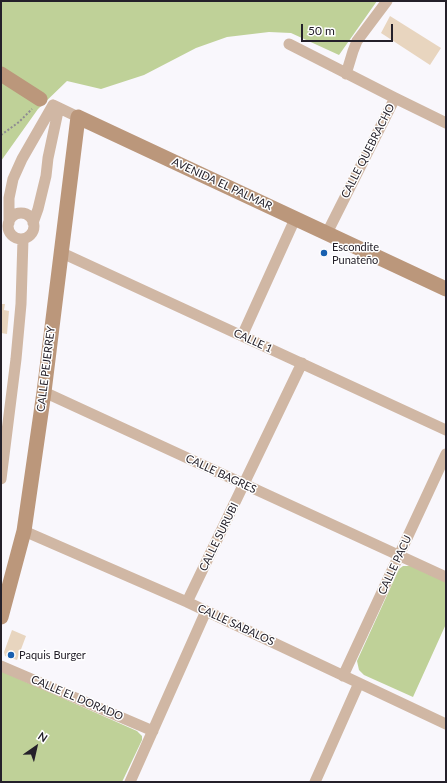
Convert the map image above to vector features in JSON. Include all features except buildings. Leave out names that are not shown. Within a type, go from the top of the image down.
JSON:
[{"type":"street","points":[[346,74],[357,42],[387,1]]},
{"type":"street","points":[[289,44],[395,98]]},
{"type":"street","name":"AVENIDA EL PALMAR","points":[[1,74],[40,99],[56,107],[446,288]]},
{"type":"street","name":"CALLE QUEBRACHO","points":[[327,233],[395,98],[446,122]]},
{"type":"street","points":[[56,107],[56,116],[46,176],[33,231],[23,239],[10,233],[6,226],[13,179],[22,159],[56,107]]},
{"type":"street","name":"CALLE PEJERREY","points":[[1,617],[24,531],[44,392],[60,252],[78,117]]},
{"type":"street","points":[[6,226],[11,219],[18,214],[28,215],[34,223]]},
{"type":"street","points":[[242,336],[295,219]]},
{"type":"street","points":[[1,479],[16,359],[21,304],[23,239]]},
{"type":"street","name":"CALLE 1","points":[[60,252],[446,430]]},
{"type":"street","name":"CALLE SURUBI","points":[[187,602],[302,363]]},
{"type":"street","name":"CALLE BAGRES","points":[[44,392],[446,577]]},
{"type":"street","name":"CALLE PACU","points":[[343,676],[446,454]]},
{"type":"street","name":"CALLE SABALOS","points":[[24,531],[187,602],[446,724]]},
{"type":"street","points":[[130,782],[206,611]]},
{"type":"street","name":"CALLE EL DORADO","points":[[1,666],[152,731]]},
{"type":"street","points":[[315,782],[359,683]]},
{"type":"path","points":[[1,135],[20,122],[40,99]]},
{"type":"green space","points":[[1,1],[377,1],[339,55],[291,33],[269,32],[227,37],[196,48],[144,75],[101,89],[67,81],[38,109],[1,161]]},
{"type":"green space","points":[[403,566],[411,566],[446,582],[446,624],[413,697],[364,675],[359,670],[357,661],[399,569]]},
{"type":"green space","points":[[1,671],[137,731],[142,736],[142,740],[122,782],[1,782]]},
{"type":"place","name":"Escondite Punateño","points":[[324,253]]},
{"type":"place","name":"Paquis Burger","points":[[11,655]]}]
